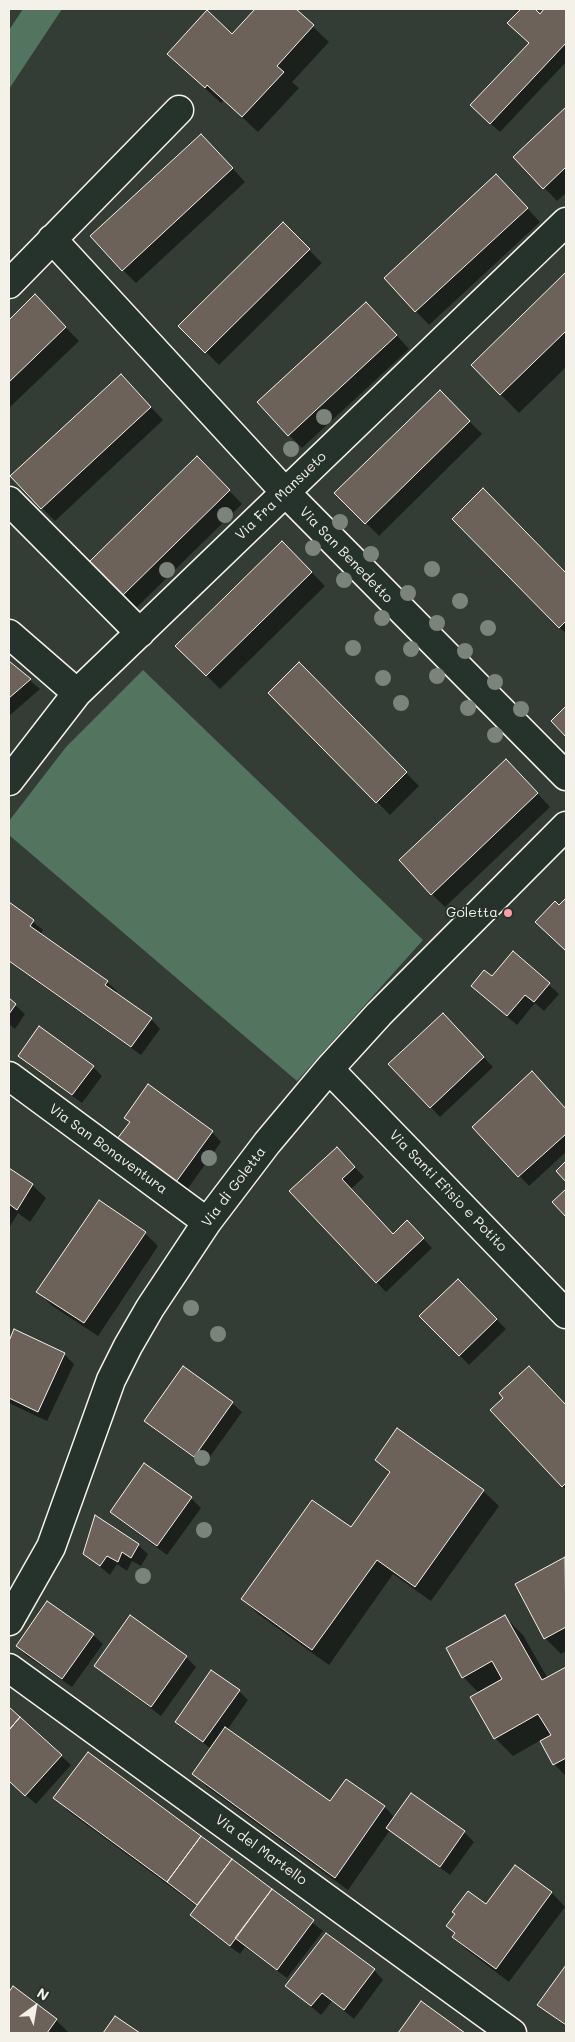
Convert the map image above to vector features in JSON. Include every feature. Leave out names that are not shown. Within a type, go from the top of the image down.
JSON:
[{"type":"street","points":[[9,284],[179,110]]},
{"type":"street","name":"Via Fra Mansueto","points":[[9,781],[78,693],[566,222]]},
{"type":"street","name":"Via San Benedetto","points":[[52,239],[285,492],[566,776]]},
{"type":"street","points":[[9,501],[140,633]]},
{"type":"street","points":[[9,634],[78,693]]},
{"type":"street","name":"Via di Goletta","points":[[9,1621],[51,1547],[111,1380],[150,1308],[207,1222],[267,1144],[329,1069],[440,951],[566,826]]},
{"type":"street","name":"Via Santi Efisio e Potito","points":[[329,1069],[566,1314]]},
{"type":"street","name":"Via San Bonaventura","points":[[9,1076],[207,1222]]},
{"type":"street","name":"Via del Martello","points":[[9,1668],[512,2033]]},
{"type":"green space","points":[[23,9],[62,9],[9,89],[9,30]]},
{"type":"green space","points":[[143,670],[423,940],[297,1081],[9,835],[9,821],[66,747]]},
{"type":"building","points":[[255,9],[296,9],[314,25],[277,66],[284,72],[242,117],[207,85],[205,88],[167,54],[207,10],[232,34]]},
{"type":"building","points":[[521,9],[535,9],[540,14],[544,9],[566,9],[566,43],[490,124],[470,105],[529,43],[507,23]]},
{"type":"building","points":[[566,107],[566,167],[543,189],[513,157]]},
{"type":"building","points":[[201,134],[233,168],[122,271],[90,236]]},
{"type":"building","points":[[496,174],[528,208],[415,312],[384,278]]},
{"type":"building","points":[[283,222],[310,249],[205,353],[178,326]]},
{"type":"building","points":[[566,272],[566,331],[500,395],[471,365]]},
{"type":"building","points":[[35,294],[66,327],[9,382],[9,320]]},
{"type":"building","points":[[366,302],[397,335],[288,436],[257,402]]},
{"type":"building","points":[[121,374],[151,407],[41,509],[10,476]]},
{"type":"building","points":[[440,390],[470,421],[365,524],[334,493]]},
{"type":"building","points":[[197,456],[230,490],[122,596],[89,562]]},
{"type":"building","points":[[483,488],[566,573],[566,621],[559,628],[452,519]]},
{"type":"building","points":[[282,541],[312,572],[206,676],[175,646]]},
{"type":"building","points":[[9,661],[31,679],[9,698]]},
{"type":"building","points":[[299,662],[407,772],[376,803],[268,693]]},
{"type":"building","points":[[566,706],[566,737],[551,721]]},
{"type":"building","points":[[506,759],[538,793],[431,895],[399,860]]},
{"type":"building","points":[[566,898],[566,951],[535,922],[555,901],[559,905]]},
{"type":"building","points":[[9,902],[34,920],[30,926],[108,981],[105,985],[152,1018],[131,1047],[9,961]]},
{"type":"building","points":[[513,951],[550,983],[534,1002],[525,995],[507,1016],[471,986],[484,970],[492,976]]},
{"type":"building","points":[[9,998],[16,1004],[9,1014]]},
{"type":"building","points":[[443,1013],[484,1057],[430,1108],[388,1064]]},
{"type":"building","points":[[39,1026],[94,1066],[72,1095],[18,1056]]},
{"type":"building","points":[[532,1071],[566,1109],[566,1134],[518,1177],[472,1127]]},
{"type":"building","points":[[148,1084],[213,1131],[176,1182],[117,1139],[130,1122],[124,1118]]},
{"type":"building","points":[[337,1147],[355,1167],[342,1179],[393,1234],[407,1220],[424,1238],[376,1283],[289,1191]]},
{"type":"building","points":[[566,1161],[566,1182],[556,1171]]},
{"type":"building","points":[[9,1168],[33,1184],[17,1210],[9,1204]]},
{"type":"building","points":[[566,1189],[566,1217],[552,1202]]},
{"type":"building","points":[[99,1200],[146,1232],[84,1323],[36,1292]]},
{"type":"building","points":[[458,1279],[497,1319],[459,1356],[419,1316]]},
{"type":"building","points":[[14,1329],[65,1353],[38,1412],[9,1398],[9,1341]]},
{"type":"building","points":[[183,1366],[233,1402],[194,1457],[144,1421]]},
{"type":"building","points":[[529,1366],[566,1405],[566,1483],[562,1487],[490,1410],[503,1398],[499,1393]]},
{"type":"building","points":[[397,1428],[484,1490],[415,1587],[377,1560],[312,1650],[241,1599],[312,1500],[351,1527],[390,1472],[375,1460]]},
{"type":"building","points":[[144,1463],[192,1497],[157,1546],[110,1512]]},
{"type":"building","points":[[95,1515],[139,1544],[131,1558],[122,1552],[118,1562],[107,1556],[100,1566],[83,1554]]},
{"type":"building","points":[[565,1557],[566,1627],[544,1639],[515,1584]]},
{"type":"building","points":[[47,1601],[94,1634],[62,1679],[16,1646]]},
{"type":"building","points":[[130,1615],[187,1656],[151,1707],[94,1666]]},
{"type":"building","points":[[505,1615],[542,1680],[566,1667],[566,1758],[553,1765],[540,1741],[551,1735],[538,1714],[494,1739],[470,1697],[502,1679],[492,1661],[462,1678],[446,1648]]},
{"type":"building","points":[[211,1670],[240,1690],[203,1742],[175,1722]]},
{"type":"building","points":[[9,1707],[20,1717],[9,1730]]},
{"type":"building","points":[[20,1717],[62,1755],[25,1796],[9,1781],[9,1730]]},
{"type":"building","points":[[225,1727],[330,1801],[346,1779],[385,1806],[335,1878],[192,1774]]},
{"type":"building","points":[[88,1752],[201,1836],[167,1882],[53,1798]]},
{"type":"building","points":[[411,1793],[465,1831],[440,1867],[386,1828]]},
{"type":"building","points":[[201,1836],[232,1859],[197,1905],[167,1882]]},
{"type":"building","points":[[232,1859],[272,1889],[230,1946],[190,1915]]},
{"type":"building","points":[[515,1865],[552,1892],[496,1969],[452,1937],[455,1933],[446,1926],[455,1914],[452,1912],[468,1891],[486,1904]]},
{"type":"building","points":[[272,1889],[314,1920],[277,1970],[235,1938]]},
{"type":"building","points":[[326,1933],[375,1969],[344,2010],[322,1993],[311,2006],[285,1986]]},
{"type":"building","points":[[566,1965],[566,2025],[537,2005]]},
{"type":"building","points":[[13,1986],[57,2019],[47,2033],[9,2033],[9,1992]]},
{"type":"building","points":[[421,2001],[465,2033],[398,2033]]},
{"type":"building","points":[[115,2016],[140,2033],[103,2033]]},
{"type":"place","name":"Goletta","points":[[508,913]]}]
